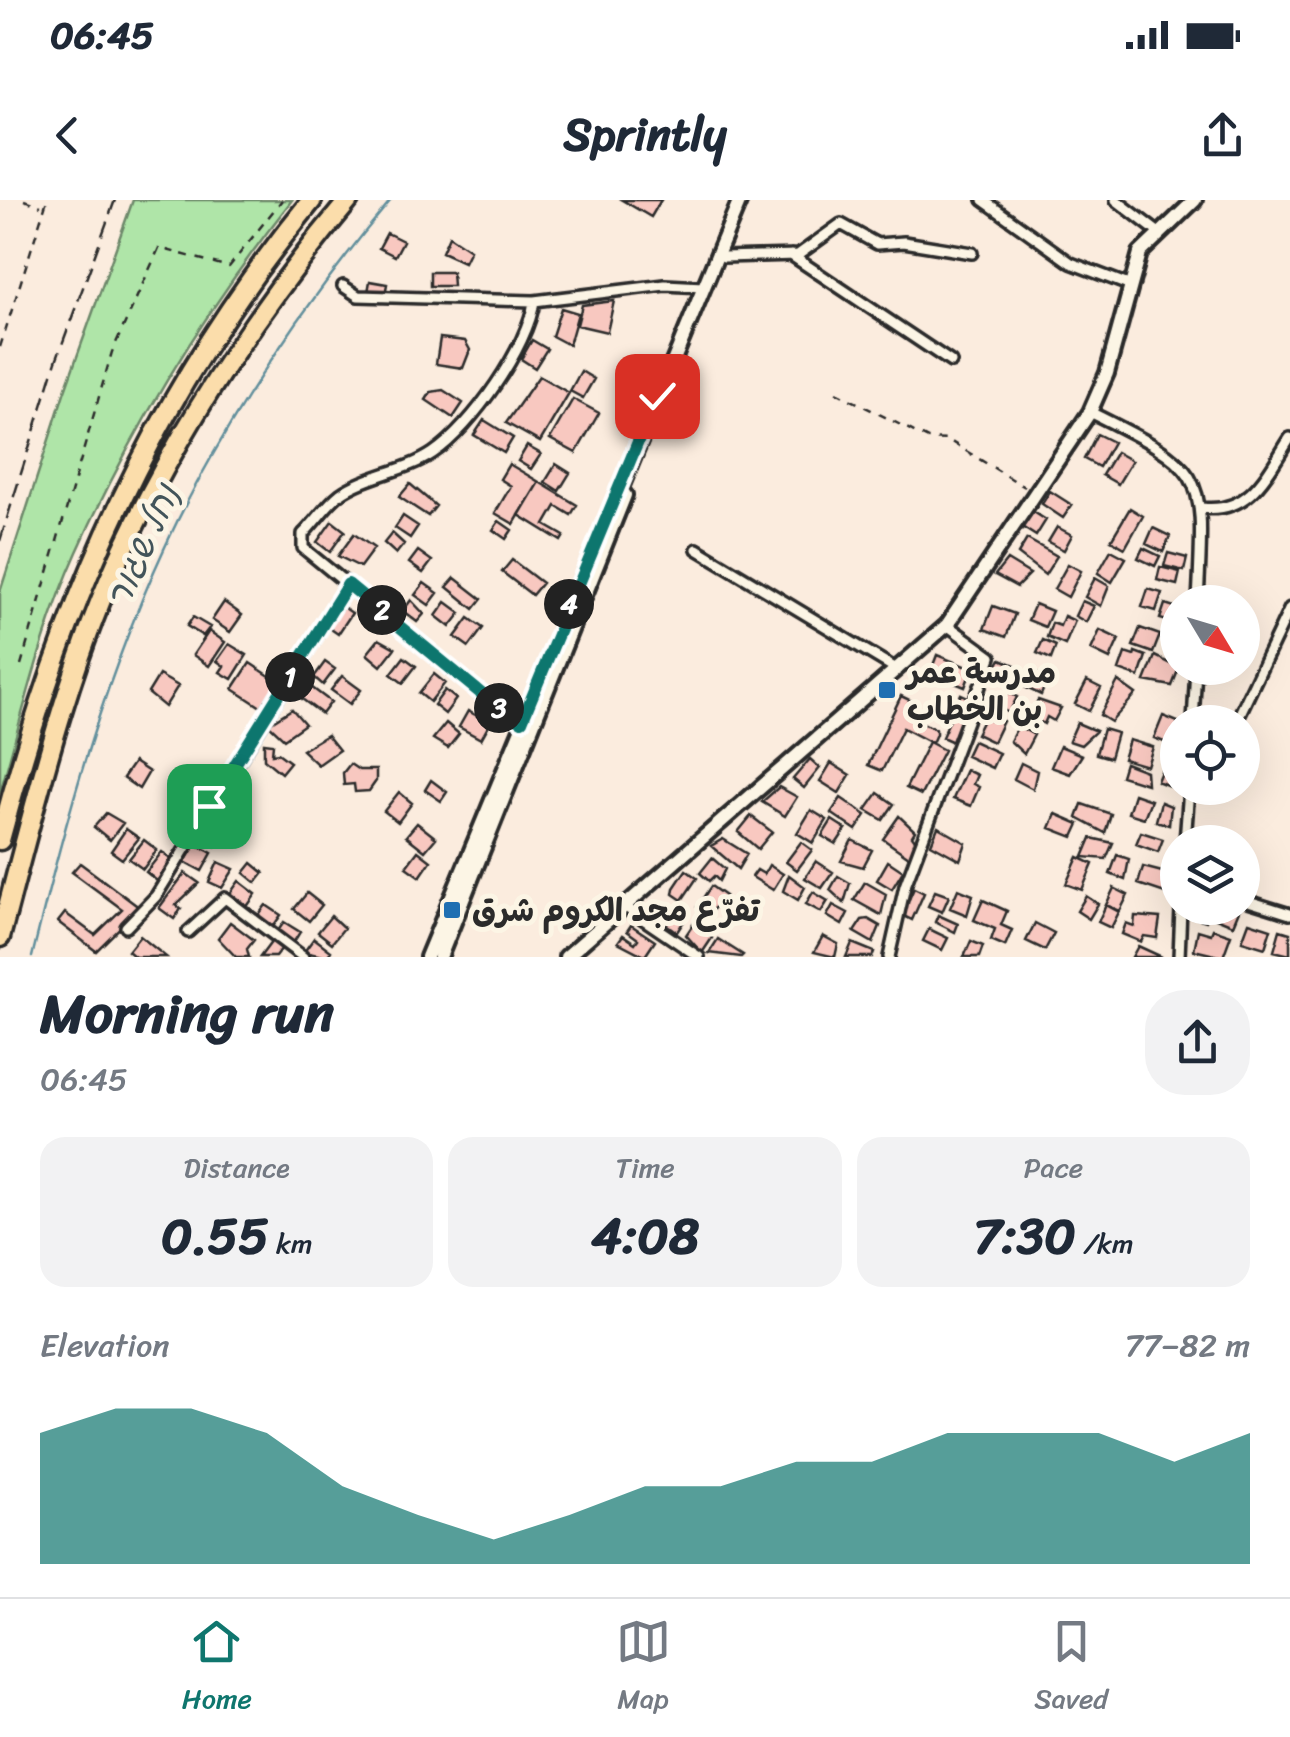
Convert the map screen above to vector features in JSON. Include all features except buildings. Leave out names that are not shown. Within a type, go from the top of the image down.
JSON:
[{"type":"highway","points":[[0,840],[28,732],[84,578],[120,494],[161,416],[224,318],[312,200]]},
{"type":"highway","points":[[0,937],[53,738],[124,547],[199,404],[246,331],[349,200]]},
{"type":"street","points":[[427,957],[740,200]]},
{"type":"street","points":[[440,957],[634,471],[748,200]]},
{"type":"street","points":[[983,200],[1071,263],[1131,286]]},
{"type":"street","points":[[1116,200],[1159,232]]},
{"type":"street","points":[[566,957],[947,625],[1090,412],[1107,373],[1140,253],[1195,200]]},
{"type":"street","points":[[724,257],[791,256],[841,224],[877,244],[904,242],[972,253]]},
{"type":"street","points":[[791,256],[952,362]]},
{"type":"street","points":[[342,286],[358,296],[534,301],[664,285],[703,288]]},
{"type":"street","points":[[522,721],[495,705],[303,548],[303,534],[340,494],[432,454],[445,443],[480,404],[511,358],[532,324],[534,301]]},
{"type":"street","points":[[1090,412],[1136,435],[1189,470],[1202,508],[1199,585]]},
{"type":"street","points":[[1202,508],[1223,510],[1252,496],[1290,438]]},
{"type":"street","points":[[697,549],[898,670]]},
{"type":"street","points":[[126,927],[156,896],[348,584]]},
{"type":"street","points":[[1244,705],[1290,608]]},
{"type":"street","points":[[889,957],[905,886],[991,657],[947,625]]},
{"type":"street","points":[[188,932],[225,898],[303,957]]},
{"type":"street","points":[[1260,905],[1290,914]]},
{"type":"street","points":[[624,906],[699,957]]},
{"type":"street","points":[[1178,957],[1181,925]]},
{"type":"path","points":[[24,200],[44,207]]},
{"type":"path","points":[[1,343],[47,200]]},
{"type":"path","points":[[21,664],[112,352],[160,248],[229,267],[282,200]]},
{"type":"path","points":[[836,392],[928,438],[948,440],[1035,493]]},
{"type":"green space","points":[[133,200],[292,200],[201,326],[147,414],[99,505],[53,611],[0,793],[0,592],[64,393]]},
{"type":"waterway","name":"נחל שגור","points":[[32,957],[100,715],[143,596],[169,539],[218,445],[263,372],[337,267],[391,200]]},
{"type":"railway","points":[[0,541],[56,361],[115,200]]},
{"type":"place","name":"مدرسة عمر بن الخطاب","points":[[887,690]]},
{"type":"place","name":"تفرّع مجد الكروم شرق","points":[[452,910]]},
{"type":"route","points":[[209,806],[348,584],[495,705],[522,721],[657,396]]}]
